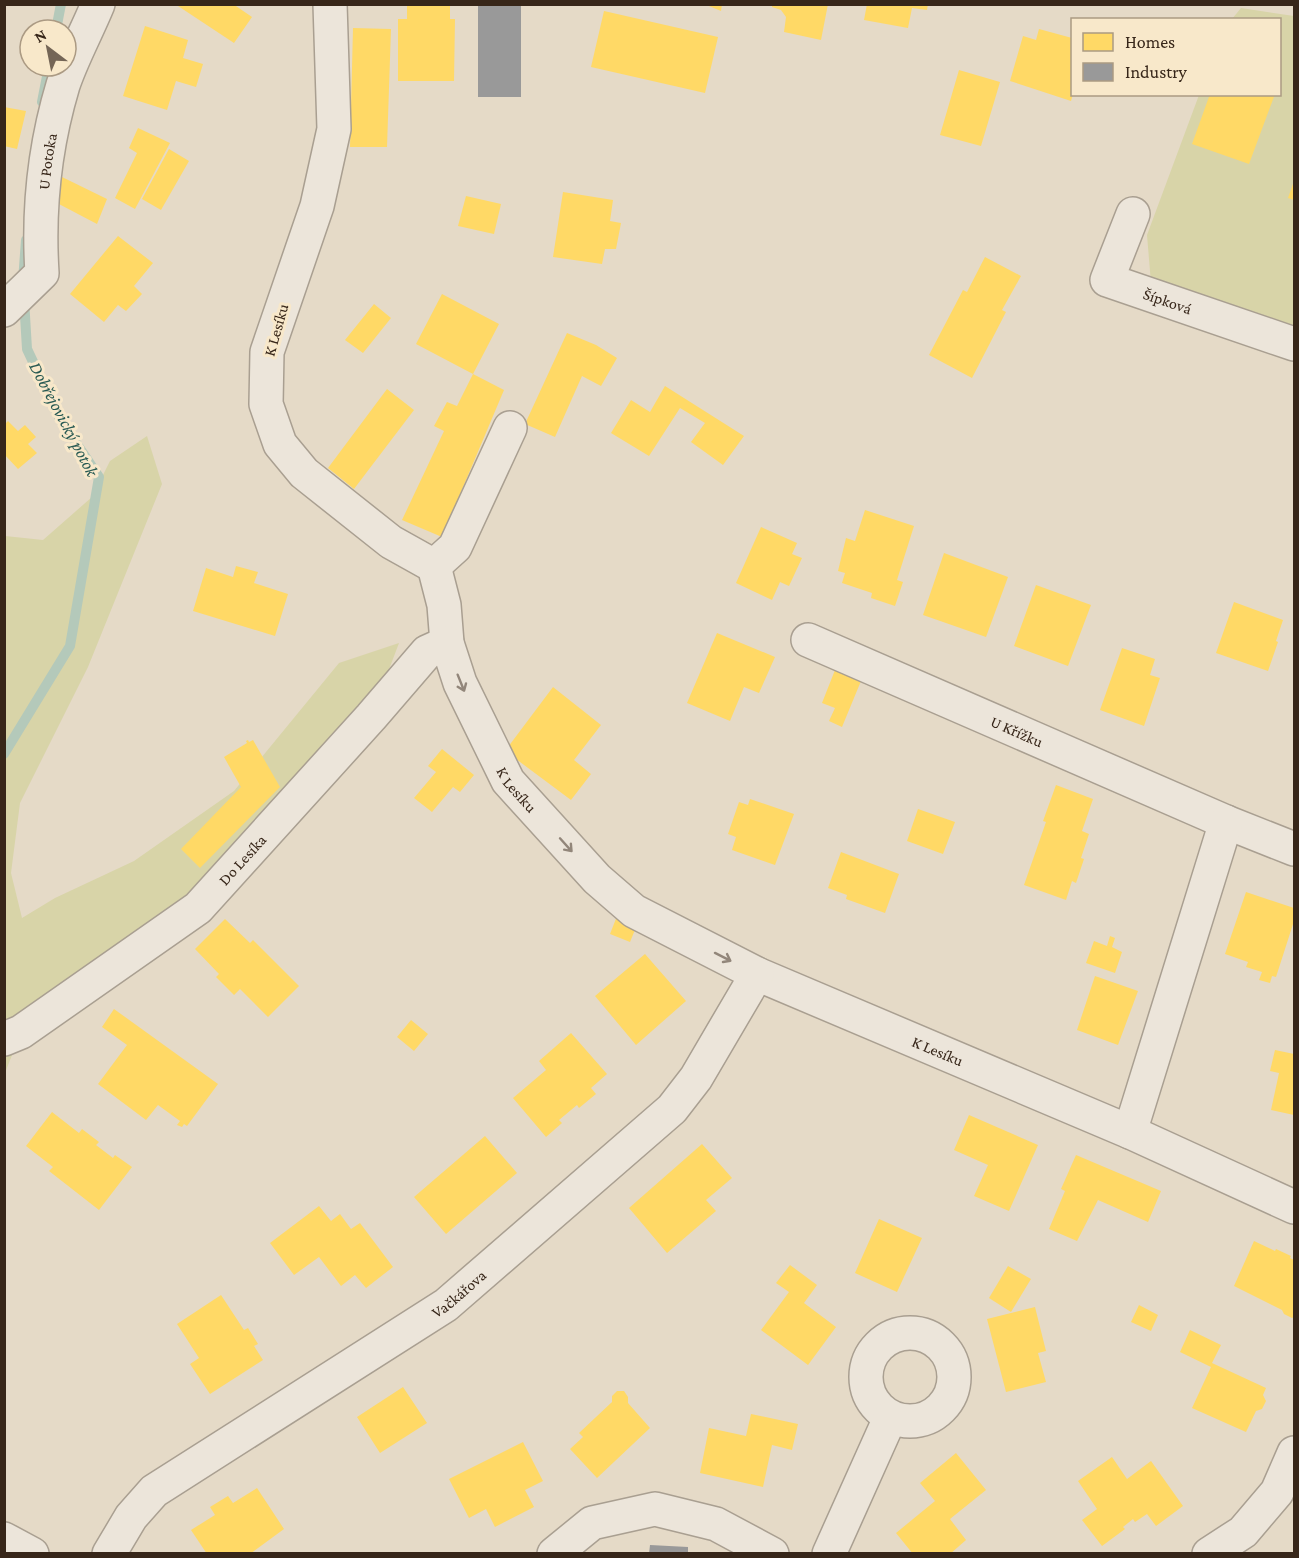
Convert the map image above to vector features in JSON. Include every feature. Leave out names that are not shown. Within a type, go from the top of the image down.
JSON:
[{"type":"street","name":"U Potoka","points":[[16,299],[42,273],[40,239],[47,153],[64,85],[98,4]]},
{"type":"street","name":"K Lesíku","points":[[330,4],[334,129],[317,207],[267,352],[266,404],[280,444],[304,473],[391,542],[434,566],[444,605],[447,643],[460,682],[508,781],[597,879],[634,911],[756,974],[1130,1132],[1294,1207]]},
{"type":"street","name":"Šípková","points":[[1133,213],[1107,280],[1294,344]]},
{"type":"street","points":[[434,566],[455,547],[510,428]]},
{"type":"street","name":"U Křížku","points":[[808,640],[1226,822],[1294,849]]},
{"type":"street","name":"Do Lesíka","points":[[4,1039],[21,1032],[198,908],[427,652],[447,643]]},
{"type":"street","points":[[1130,1132],[1226,822]]},
{"type":"street","name":"Vačkářova","points":[[109,1554],[131,1517],[154,1491],[446,1305],[672,1108],[696,1077],[756,974]]},
{"type":"street","points":[[829,1554],[890,1418]]},
{"type":"street","points":[[1209,1554],[1243,1532],[1264,1508],[1277,1492],[1294,1453]]},
{"type":"street","points":[[554,1554],[592,1523],[655,1509],[716,1524],[772,1554]]},
{"type":"street","points":[[4,1539],[32,1554]]},
{"type":"shaded area","points":[[1241,8],[1294,16],[1294,344],[1152,295],[1147,235],[1199,96],[1281,96],[1281,18],[1233,18]]},
{"type":"shaded area","points":[[147,436],[162,484],[88,667],[20,803],[11,873],[22,918],[55,898],[134,861],[234,791],[339,663],[399,643],[371,717],[243,859],[21,1032],[5,1073],[5,536],[43,540],[92,497],[110,461]]},
{"type":"building: Homes","points":[[175,4],[233,4],[252,17],[234,43]]},
{"type":"building: Homes","points":[[407,4],[450,4],[450,19],[455,19],[454,81],[398,81],[398,19],[407,19]]},
{"type":"building: Homes","points":[[704,4],[722,4],[721,11]]},
{"type":"building: Homes","points":[[772,4],[828,4],[821,40],[784,32],[786,17],[781,10],[772,7]]},
{"type":"building: Homes","points":[[867,4],[928,4],[927,10],[912,8],[908,28],[864,20]]},
{"type":"building: Homes","points":[[604,11],[718,37],[705,93],[591,67]]},
{"type":"building: Homes","points":[[145,26],[188,40],[183,58],[203,64],[196,87],[176,81],[167,110],[123,96]]},
{"type":"building: Homes","points":[[353,28],[391,29],[387,147],[350,147]]},
{"type":"building: Homes","points":[[1039,29],[1071,38],[1071,101],[1010,81],[1023,36],[1036,40]]},
{"type":"building: Homes","points":[[959,70],[1000,82],[981,146],[940,135]]},
{"type":"building: Homes","points":[[1209,96],[1274,96],[1249,164],[1192,144]]},
{"type":"building: Homes","points":[[4,107],[26,111],[17,149],[4,146]]},
{"type":"building: Homes","points":[[138,128],[170,143],[135,209],[115,198],[137,153],[129,148]]},
{"type":"building: Homes","points":[[169,149],[189,161],[161,210],[142,199]]},
{"type":"building: Homes","points":[[60,176],[107,199],[97,224],[57,203]]},
{"type":"building: Homes","points":[[1294,181],[1294,200],[1288,198]]},
{"type":"building: Homes","points":[[563,192],[613,200],[610,221],[621,223],[616,249],[605,249],[602,264],[553,257]]},
{"type":"building: Homes","points":[[466,196],[501,204],[494,234],[458,226]]},
{"type":"building: Homes","points":[[118,236],[153,263],[134,286],[142,294],[126,311],[118,305],[104,322],[70,294]]},
{"type":"building: Homes","points":[[985,257],[1021,276],[1002,310],[1006,312],[972,378],[929,355],[963,290],[967,292]]},
{"type":"building: Homes","points":[[442,294],[499,324],[473,374],[416,344]]},
{"type":"building: Homes","points":[[374,304],[391,318],[363,353],[345,340]]},
{"type":"building: Homes","points":[[567,333],[596,345],[617,358],[601,386],[582,376],[555,437],[525,424]]},
{"type":"building: Homes","points":[[473,374],[504,390],[442,537],[402,520],[444,431],[434,426],[447,402],[457,406]]},
{"type":"building: Homes","points":[[665,386],[744,436],[723,465],[691,442],[705,423],[680,408],[649,456],[611,433],[631,400],[650,412]]},
{"type":"building: Homes","points":[[387,389],[414,410],[354,489],[328,468]]},
{"type":"building: Homes","points":[[8,421],[18,431],[25,425],[36,437],[28,444],[37,453],[18,469],[4,454],[4,425]]},
{"type":"building: Homes","points":[[865,510],[914,526],[897,580],[903,582],[895,606],[871,598],[872,593],[842,583],[845,573],[838,571],[846,538],[855,541]]},
{"type":"building: Homes","points":[[761,527],[797,543],[792,554],[802,558],[789,586],[780,582],[772,600],[736,583]]},
{"type":"building: Homes","points":[[944,553],[1008,577],[986,637],[923,615]]},
{"type":"building: Homes","points":[[236,566],[258,572],[254,583],[288,594],[275,636],[193,611],[206,568],[233,577]]},
{"type":"building: Homes","points":[[1036,585],[1091,605],[1068,666],[1014,646]]},
{"type":"building: Homes","points":[[1234,602],[1283,620],[1268,671],[1216,653]]},
{"type":"building: Homes","points":[[717,633],[775,657],[759,693],[744,687],[730,721],[687,703]]},
{"type":"building: Homes","points":[[1122,648],[1155,659],[1150,675],[1160,678],[1144,726],[1100,710]]},
{"type":"building: Homes","points":[[835,670],[861,681],[842,727],[829,721],[835,708],[822,703]]},
{"type":"building: Homes","points":[[553,687],[601,725],[574,760],[591,774],[571,800],[516,759],[508,747]]},
{"type":"building: Homes","points":[[248,740],[249,742],[253,740],[280,787],[200,868],[181,849],[241,787],[224,757],[247,743]]},
{"type":"building: Homes","points":[[442,749],[474,775],[460,792],[453,787],[432,812],[414,798],[436,772],[428,766]]},
{"type":"building: Homes","points":[[1056,785],[1093,799],[1082,831],[1089,834],[1081,858],[1084,859],[1076,883],[1072,881],[1066,900],[1024,885]]},
{"type":"building: Homes","points":[[750,799],[794,814],[775,865],[732,850],[736,837],[728,834],[739,802],[748,805]]},
{"type":"building: Homes","points":[[918,809],[955,822],[943,854],[907,841]]},
{"type":"building: Homes","points":[[841,852],[899,874],[885,913],[846,899],[847,895],[828,888]]},
{"type":"building: Homes","points":[[1246,892],[1294,908],[1294,921],[1276,977],[1272,976],[1270,983],[1259,980],[1262,972],[1246,967],[1248,962],[1225,954]]},
{"type":"building: Homes","points":[[619,911],[639,920],[630,942],[610,934]]},
{"type":"building: Homes","points":[[225,919],[250,943],[253,940],[299,986],[268,1017],[240,989],[234,995],[216,977],[219,974],[195,949]]},
{"type":"building: Homes","points":[[1110,936],[1115,938],[1112,947],[1122,952],[1115,973],[1086,963],[1094,941],[1107,946]]},
{"type":"building: Homes","points":[[645,954],[686,1001],[636,1045],[595,996]]},
{"type":"building: Homes","points":[[1095,976],[1138,991],[1118,1045],[1077,1030]]},
{"type":"building: Homes","points":[[114,1009],[218,1084],[187,1126],[177,1125],[180,1121],[158,1105],[146,1120],[98,1084],[127,1045],[102,1027]]},
{"type":"building: Homes","points":[[411,1020],[428,1034],[414,1051],[397,1037]]},
{"type":"building: Homes","points":[[571,1033],[607,1074],[591,1088],[596,1094],[579,1108],[577,1105],[559,1120],[562,1123],[546,1137],[513,1098],[546,1070],[539,1061]]},
{"type":"building: Homes","points":[[1275,1050],[1294,1054],[1294,1115],[1271,1110],[1279,1073],[1270,1071]]},
{"type":"building: Homes","points":[[52,1112],[79,1133],[82,1129],[99,1142],[96,1145],[113,1158],[115,1155],[132,1167],[99,1210],[49,1171],[53,1167],[26,1146]]},
{"type":"building: Homes","points":[[969,1115],[1038,1145],[1009,1211],[974,1196],[988,1165],[954,1150]]},
{"type":"building: Homes","points":[[485,1136],[517,1173],[446,1234],[414,1197]]},
{"type":"building: Homes","points":[[702,1144],[732,1178],[706,1200],[716,1211],[667,1253],[629,1208]]},
{"type":"building: Homes","points":[[1076,1155],[1161,1191],[1148,1222],[1098,1200],[1077,1241],[1049,1229],[1065,1191],[1061,1189]]},
{"type":"building: Homes","points":[[319,1206],[331,1221],[340,1214],[351,1229],[360,1223],[393,1267],[366,1288],[355,1275],[341,1286],[319,1257],[294,1275],[270,1243]]},
{"type":"building: Homes","points":[[879,1219],[922,1238],[897,1292],[855,1273]]},
{"type":"building: Homes","points":[[1254,1241],[1291,1256],[1290,1258],[1294,1260],[1294,1317],[1284,1314],[1282,1310],[1234,1286]]},
{"type":"building: Homes","points":[[790,1265],[817,1285],[804,1303],[836,1327],[808,1365],[761,1330],[789,1292],[776,1283]]},
{"type":"building: Homes","points":[[1008,1266],[1031,1279],[1011,1312],[989,1298]]},
{"type":"building: Homes","points":[[221,1295],[244,1330],[248,1328],[258,1344],[254,1346],[263,1360],[210,1394],[190,1364],[199,1358],[177,1324]]},
{"type":"building: Homes","points":[[1139,1305],[1158,1315],[1151,1331],[1131,1322]]},
{"type":"building: Homes","points":[[1035,1307],[1046,1351],[1038,1353],[1046,1382],[1006,1392],[987,1319]]},
{"type":"building: Homes","points":[[1190,1330],[1221,1345],[1212,1363],[1266,1388],[1263,1395],[1266,1401],[1262,1409],[1256,1411],[1246,1432],[1192,1408],[1211,1367],[1180,1352]]},
{"type":"building: Homes","points":[[403,1387],[427,1423],[380,1453],[357,1417]]},
{"type":"building: Homes","points":[[617,1391],[624,1391],[628,1397],[628,1403],[650,1428],[597,1478],[570,1449],[583,1437],[579,1433],[612,1402],[612,1396]]},
{"type":"building: Homes","points":[[751,1414],[798,1424],[792,1450],[772,1445],[763,1487],[700,1473],[709,1428],[746,1436]]},
{"type":"building: Homes","points":[[523,1442],[543,1481],[525,1490],[534,1507],[495,1527],[486,1509],[469,1518],[449,1479]]},
{"type":"building: Homes","points":[[956,1453],[986,1490],[950,1519],[966,1540],[950,1554],[913,1554],[896,1533],[935,1501],[920,1483]]},
{"type":"building: Homes","points":[[1112,1457],[1127,1479],[1151,1461],[1183,1506],[1156,1526],[1147,1514],[1135,1522],[1133,1519],[1123,1527],[1125,1529],[1102,1546],[1082,1520],[1097,1509],[1078,1481]]},
{"type":"building: Homes","points":[[257,1488],[284,1529],[250,1554],[207,1554],[191,1530],[215,1515],[210,1507],[228,1496],[233,1503]]},
{"type":"building: Industry","points":[[478,4],[521,4],[521,97],[478,97]]},
{"type":"building: Industry","points":[[650,1545],[688,1547],[688,1554],[649,1554]]},
{"type":"waterway","name":"Dobřejovický potok","points":[[58,18],[61,4]]},
{"type":"waterway","name":"Dobřejovický potok","points":[[42,102],[47,78]]},
{"type":"waterway","name":"Dobřejovický potok","points":[[23,281],[26,240]]},
{"type":"waterway","name":"Dobřejovický potok","points":[[4,754],[70,646],[99,477],[60,419],[27,349],[24,299]]}]
